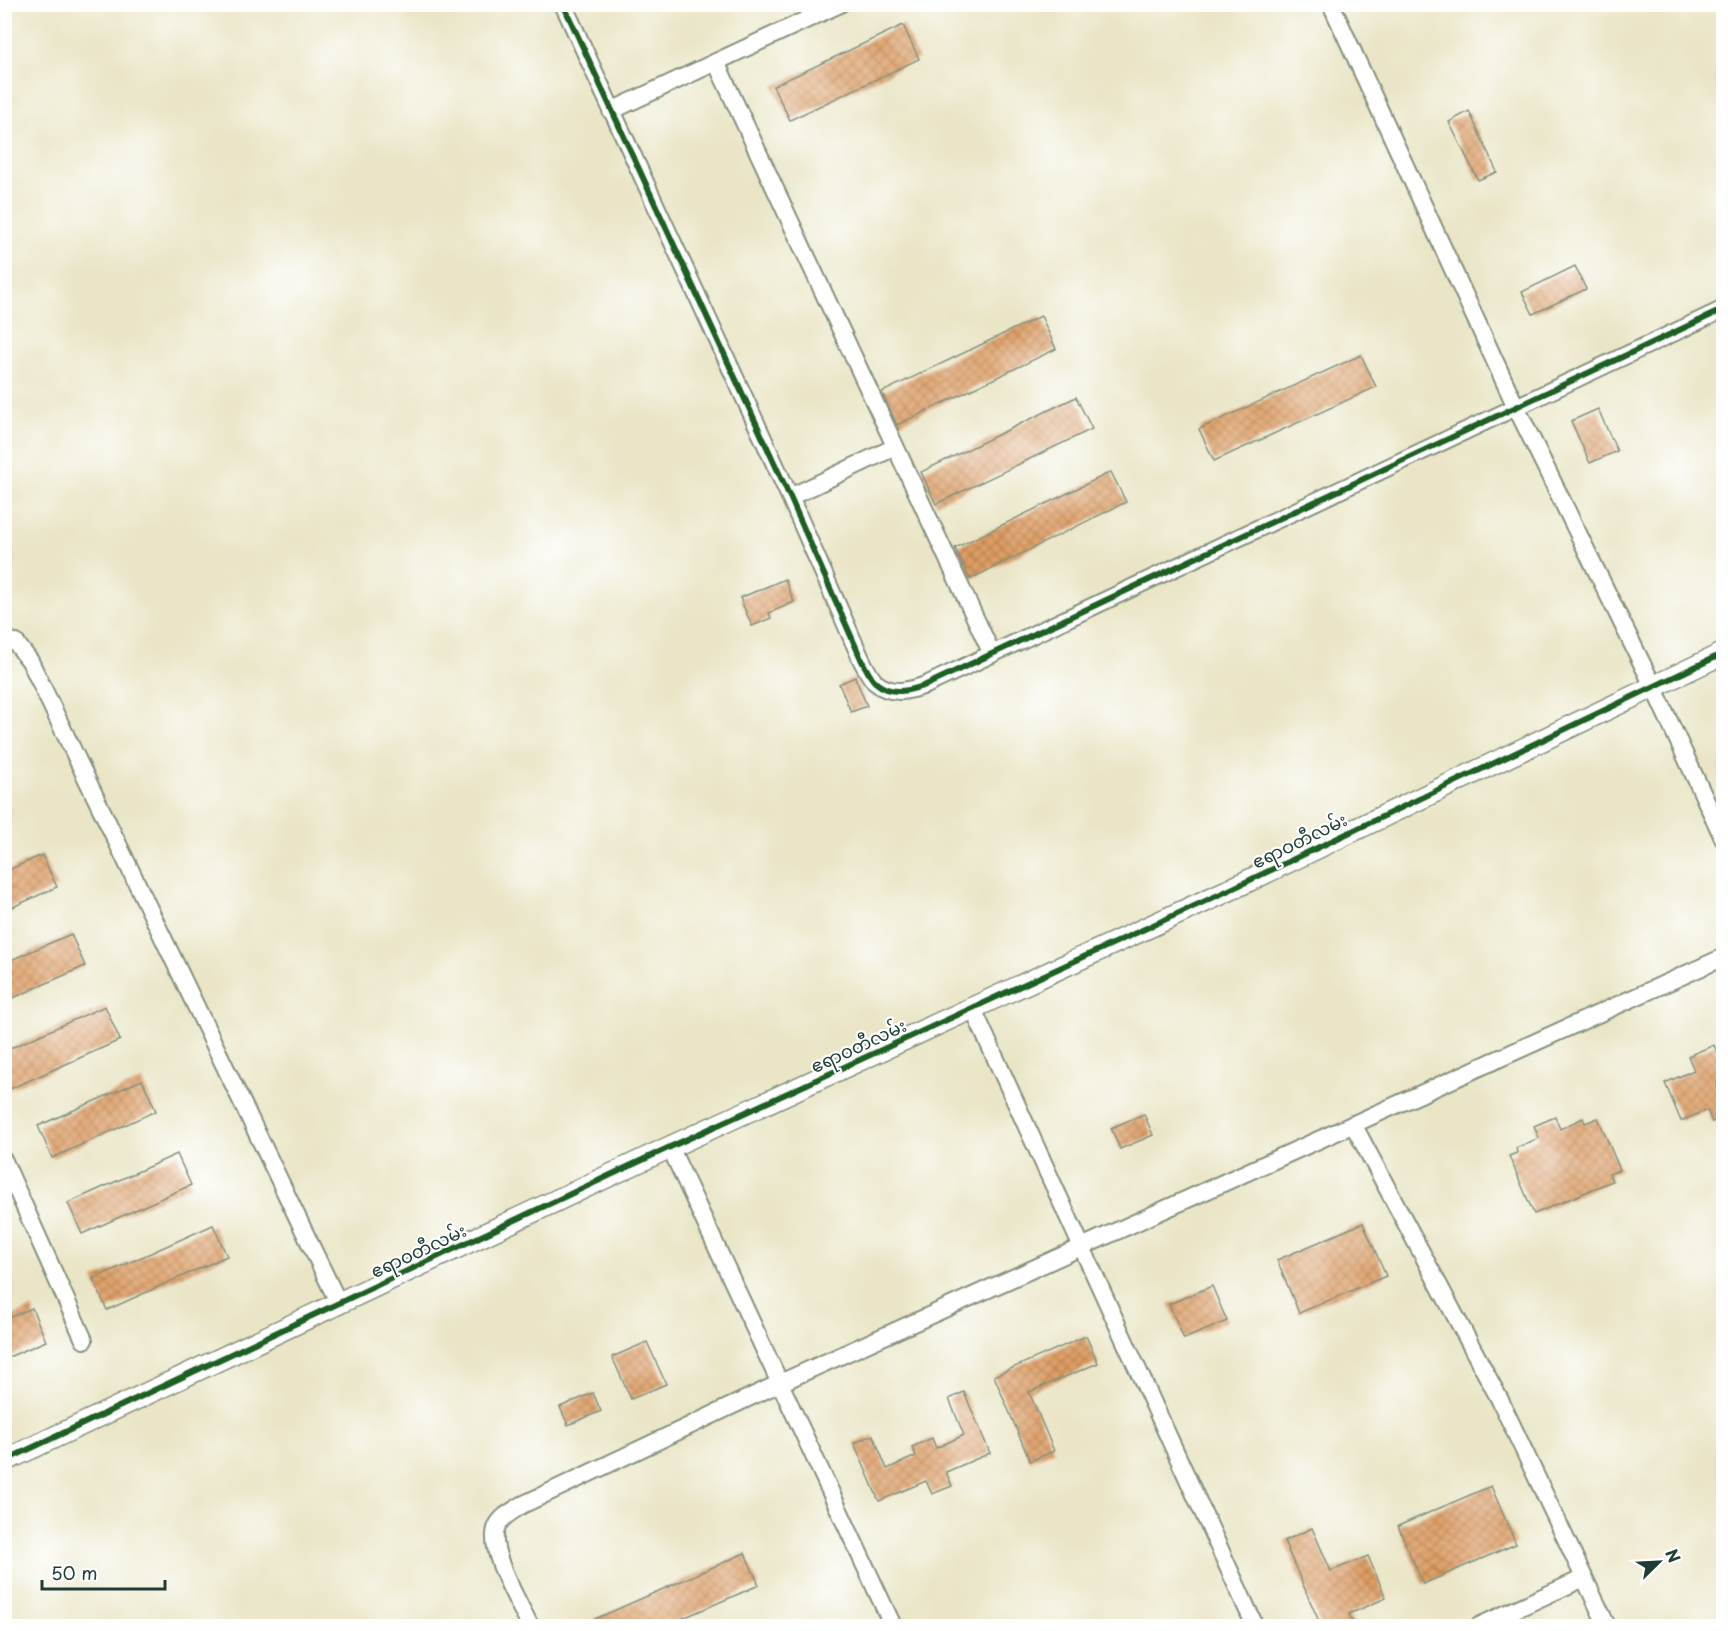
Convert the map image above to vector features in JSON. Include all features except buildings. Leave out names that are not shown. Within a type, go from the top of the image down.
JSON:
[{"type":"street","points":[[562,4],[790,497],[862,661],[875,682],[893,692],[908,692],[926,685],[1724,309]]},
{"type":"street","points":[[611,111],[840,4]]},
{"type":"street","points":[[1331,4],[1516,407],[1653,686],[1724,840]]},
{"type":"street","points":[[716,62],[992,654]]},
{"type":"street","points":[[790,497],[895,447]]},
{"type":"street","points":[[4,638],[16,643],[30,661],[339,1304]]},
{"type":"street","name":"ဧရာဝတီလမ်း","points":[[4,1461],[670,1147],[1214,897],[1724,653]]},
{"type":"street","points":[[531,1626],[500,1561],[495,1543],[496,1527],[504,1517],[522,1505],[780,1383],[1724,957]]},
{"type":"street","points":[[973,1009],[1255,1626]]},
{"type":"street","points":[[1353,1124],[1500,1400],[1607,1626]]},
{"type":"street","points":[[670,1147],[892,1626]]},
{"type":"street","points":[[4,1161],[84,1340]]},
{"type":"street","points":[[1479,1626],[1584,1578]]},
{"type":"cycle path","points":[[563,4],[790,497],[862,661],[875,682],[894,691],[926,685],[1724,309]]},
{"type":"cycle path","points":[[4,1461],[670,1147],[1225,892],[1724,653]]}]
